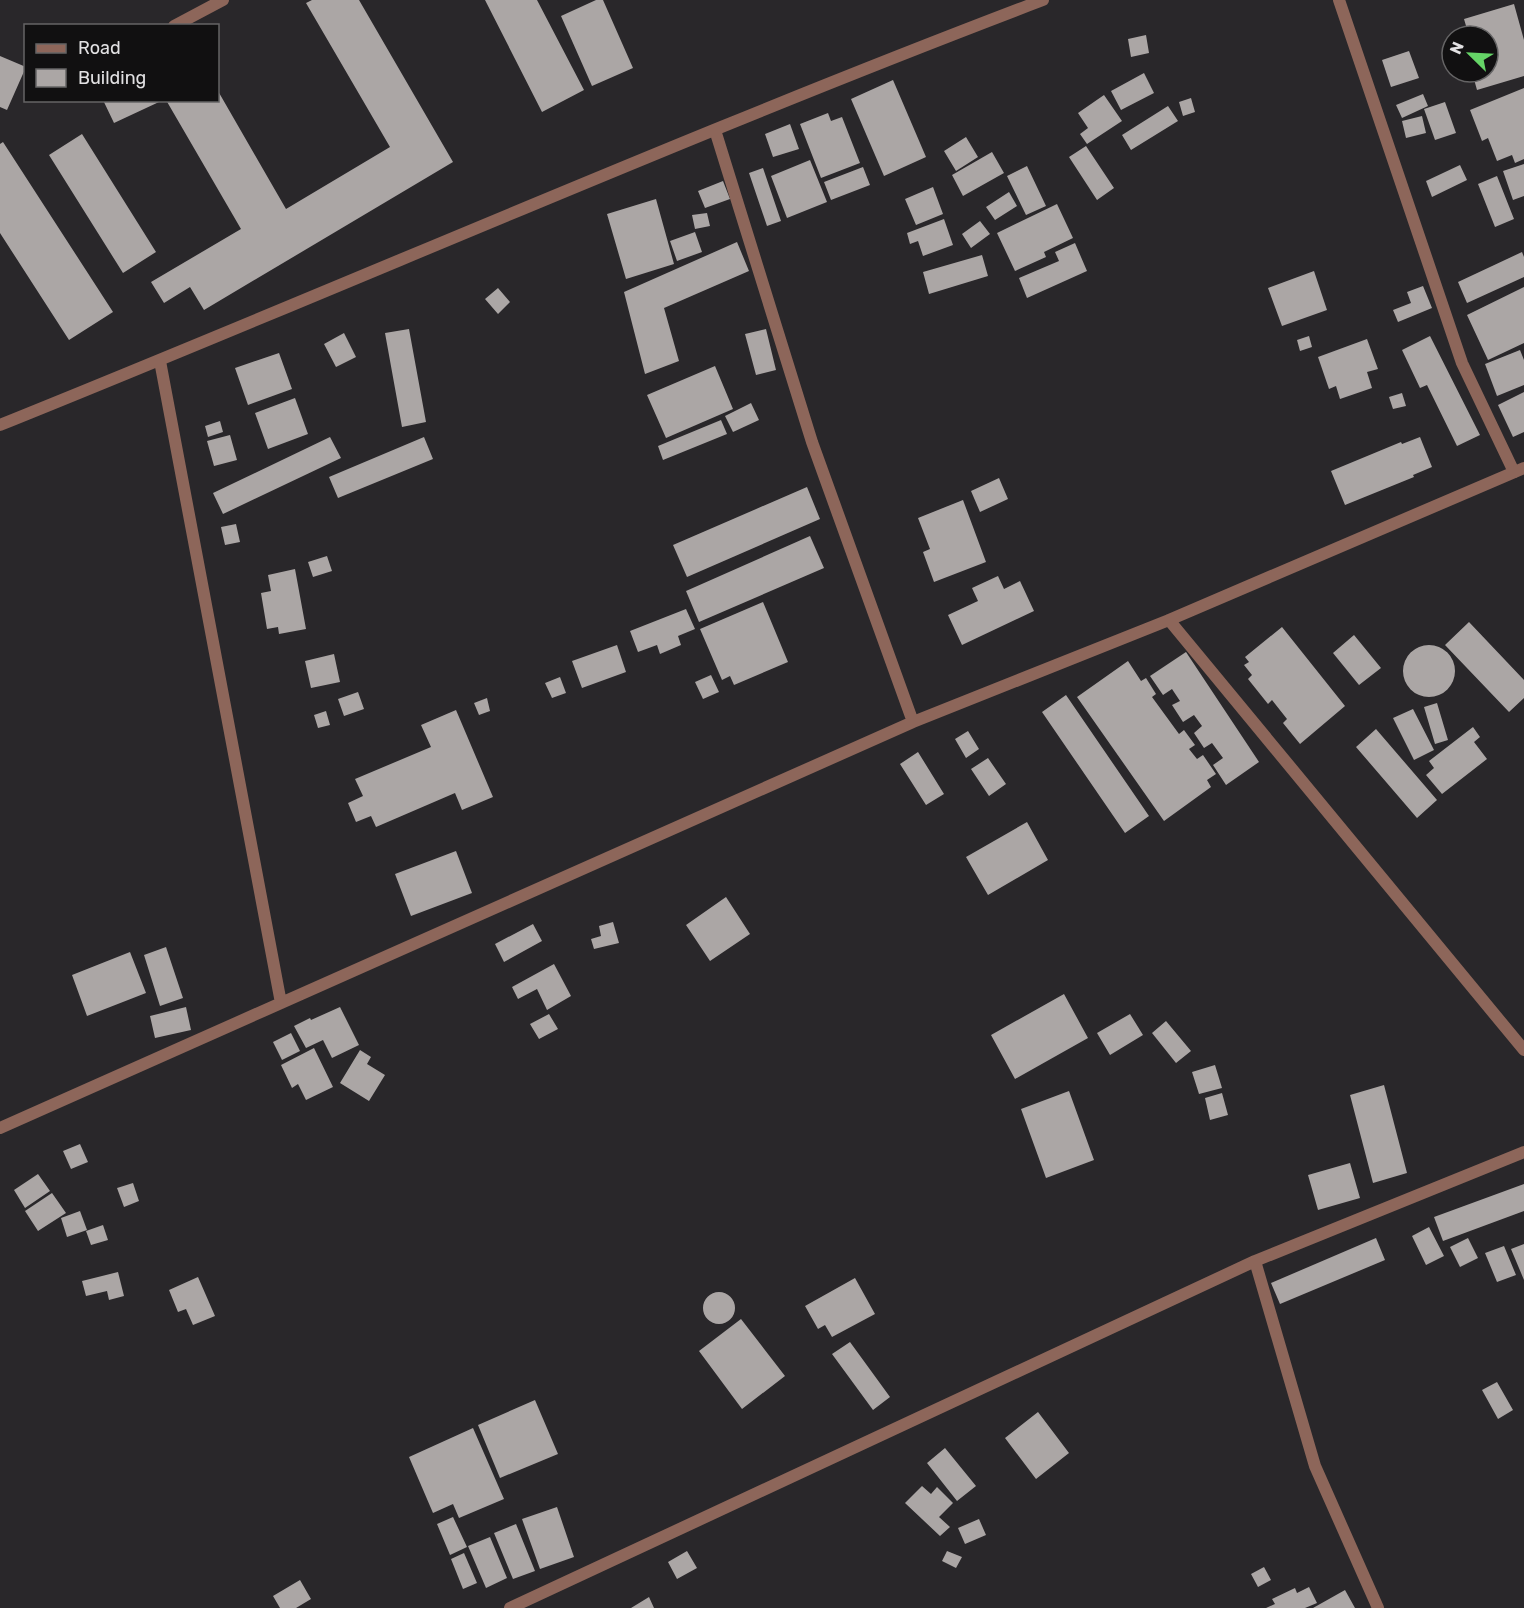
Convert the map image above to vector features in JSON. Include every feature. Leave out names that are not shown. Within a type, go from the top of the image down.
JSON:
[{"type":"street","points":[[178,24],[223,0]]},
{"type":"street","points":[[0,425],[160,361],[715,130],[1043,0]]},
{"type":"street","points":[[0,1128],[913,722],[1169,620],[1519,470],[1462,363],[1339,0]]},
{"type":"street","points":[[715,130],[812,442],[913,722]]},
{"type":"street","points":[[160,361],[281,1003]]},
{"type":"street","points":[[1169,620],[1524,1050]]},
{"type":"street","points":[[510,1608],[1255,1261],[1524,1152]]},
{"type":"street","points":[[1255,1261],[1315,1466],[1378,1608]]},
{"type":"building","points":[[312,0],[359,0],[453,162],[204,310],[190,287],[164,303],[151,282],[241,229],[167,102],[219,102],[219,93],[286,209],[390,147],[306,3]]},
{"type":"building","points":[[485,0],[537,0],[584,90],[542,112]]},
{"type":"building","points":[[596,0],[603,0],[633,68],[592,86],[561,16]]},
{"type":"building","points":[[1514,4],[1524,40],[1524,76],[1500,83],[1500,24],[1465,24],[1464,19]]},
{"type":"building","points":[[1146,35],[1149,53],[1131,57],[1128,39]]},
{"type":"building","points":[[1409,51],[1419,78],[1391,87],[1382,60]]},
{"type":"building","points":[[0,56],[24,66],[24,72],[7,110],[0,107]]},
{"type":"building","points":[[1144,73],[1154,93],[1121,110],[1111,91]]},
{"type":"building","points":[[893,80],[926,157],[884,176],[851,99]]},
{"type":"building","points":[[1475,84],[1497,84],[1477,90]]},
{"type":"building","points":[[1524,88],[1524,159],[1515,163],[1512,155],[1497,161],[1488,138],[1482,141],[1470,110]]},
{"type":"building","points":[[1423,94],[1428,106],[1402,118],[1396,105]]},
{"type":"building","points":[[1104,95],[1122,121],[1087,144],[1080,134],[1088,128],[1078,113]]},
{"type":"building","points":[[1191,98],[1195,112],[1183,116],[1179,102]]},
{"type":"building","points":[[104,102],[159,102],[114,123]]},
{"type":"building","points":[[1445,102],[1456,133],[1435,140],[1424,109]]},
{"type":"building","points":[[1168,106],[1178,121],[1131,150],[1122,135]]},
{"type":"building","points":[[828,113],[831,121],[842,117],[860,163],[821,178],[800,124]]},
{"type":"building","points":[[1422,116],[1426,133],[1406,138],[1402,121]]},
{"type":"building","points":[[790,124],[799,149],[773,157],[765,134]]},
{"type":"building","points":[[82,134],[156,252],[123,273],[49,155]]},
{"type":"building","points":[[966,137],[978,157],[956,171],[944,151]]},
{"type":"building","points":[[3,142],[113,312],[69,340],[0,233],[0,144]]},
{"type":"building","points":[[1086,146],[1114,188],[1097,200],[1069,157]]},
{"type":"building","points":[[992,152],[1004,173],[963,196],[952,175]]},
{"type":"building","points":[[810,160],[827,202],[787,218],[771,176]]},
{"type":"building","points":[[1524,164],[1524,196],[1513,200],[1503,171]]},
{"type":"building","points":[[1460,165],[1467,180],[1432,197],[1426,181]]},
{"type":"building","points":[[1027,166],[1046,206],[1026,215],[1007,176]]},
{"type":"building","points":[[863,167],[870,185],[831,200],[824,182]]},
{"type":"building","points":[[763,168],[781,221],[767,226],[749,173]]},
{"type":"building","points":[[1497,176],[1514,219],[1495,227],[1478,184]]},
{"type":"building","points":[[723,181],[730,199],[705,208],[698,191]]},
{"type":"building","points":[[933,187],[943,214],[916,225],[905,199]]},
{"type":"building","points":[[1009,192],[1017,206],[995,220],[986,207]]},
{"type":"building","points":[[656,199],[674,264],[626,279],[607,214]]},
{"type":"building","points":[[1057,204],[1073,238],[1044,252],[1046,257],[1015,271],[997,233]]},
{"type":"building","points":[[707,213],[710,226],[695,229],[692,215]]},
{"type":"building","points":[[944,219],[953,245],[923,256],[918,241],[910,244],[907,233]]},
{"type":"building","points":[[980,221],[990,234],[971,248],[962,234]]},
{"type":"building","points":[[695,232],[702,252],[677,261],[670,241]]},
{"type":"building","points":[[737,242],[749,271],[664,308],[679,361],[645,374],[624,292]]},
{"type":"building","points":[[1075,243],[1087,271],[1027,298],[1019,278],[1059,261],[1055,252]]},
{"type":"building","points":[[1522,252],[1524,277],[1467,303],[1458,282]]},
{"type":"building","points":[[982,255],[988,276],[929,294],[923,272]]},
{"type":"building","points":[[1314,271],[1327,310],[1282,326],[1268,288]]},
{"type":"building","points":[[1423,286],[1432,308],[1398,322],[1393,310],[1411,303],[1407,292]]},
{"type":"building","points":[[1524,287],[1524,343],[1488,360],[1467,315]]},
{"type":"building","points":[[498,288],[510,302],[498,314],[485,299]]},
{"type":"building","points":[[409,329],[426,422],[402,427],[385,333]]},
{"type":"building","points":[[766,329],[776,370],[756,375],[745,334]]},
{"type":"building","points":[[344,333],[356,357],[336,367],[324,344]]},
{"type":"building","points":[[1309,336],[1312,347],[1300,351],[1297,340]]},
{"type":"building","points":[[1430,336],[1480,435],[1457,446],[1427,385],[1420,388],[1402,350]]},
{"type":"building","points":[[1367,339],[1378,369],[1367,372],[1372,388],[1340,399],[1336,386],[1329,389],[1318,357]]},
{"type":"building","points":[[1520,350],[1524,360],[1524,385],[1497,396],[1485,364]]},
{"type":"building","points":[[279,353],[292,389],[248,405],[235,368]]},
{"type":"building","points":[[715,366],[733,409],[666,438],[647,395]]},
{"type":"building","points":[[1524,392],[1524,432],[1513,437],[1498,405]]},
{"type":"building","points":[[1402,393],[1406,406],[1393,409],[1389,397]]},
{"type":"building","points":[[295,398],[308,434],[268,449],[255,413]]},
{"type":"building","points":[[751,403],[759,420],[733,432],[725,416]]},
{"type":"building","points":[[721,420],[727,434],[663,460],[658,446]]},
{"type":"building","points":[[220,421],[223,432],[208,437],[205,426]]},
{"type":"building","points":[[230,435],[237,460],[214,466],[207,441]]},
{"type":"building","points":[[330,437],[341,458],[223,514],[213,493]]},
{"type":"building","points":[[424,437],[433,459],[338,498],[329,477]]},
{"type":"building","points":[[1420,437],[1432,467],[1413,475],[1414,477],[1345,505],[1331,471],[1401,442],[1402,444]]},
{"type":"building","points":[[999,478],[1008,499],[980,512],[971,491]]},
{"type":"building","points":[[807,487],[820,519],[687,577],[673,545]]},
{"type":"building","points":[[963,500],[986,562],[934,582],[923,552],[930,549],[918,518]]},
{"type":"building","points":[[236,524],[240,542],[225,545],[221,527]]},
{"type":"building","points":[[810,536],[824,568],[699,622],[686,591]]},
{"type":"building","points":[[327,556],[332,571],[313,577],[308,562]]},
{"type":"building","points":[[295,569],[306,629],[279,634],[278,627],[267,629],[261,593],[271,591],[268,575]]},
{"type":"building","points":[[998,576],[1004,589],[1020,581],[1034,611],[962,645],[948,615],[978,601],[972,588]]},
{"type":"building","points":[[763,602],[788,662],[734,685],[730,676],[722,680],[700,629]]},
{"type":"building","points":[[686,609],[695,629],[678,636],[681,645],[660,654],[657,645],[638,652],[630,631]]},
{"type":"building","points":[[1469,622],[1524,680],[1524,698],[1509,712],[1445,645]]},
{"type":"building","points":[[1282,627],[1345,706],[1300,744],[1283,723],[1287,719],[1272,700],[1268,704],[1248,679],[1252,675],[1244,665],[1249,662],[1245,657]]},
{"type":"building","points":[[1354,635],[1381,668],[1359,685],[1333,653]]},
{"type":"building","points":[[617,645],[626,672],[582,688],[572,661]]},
{"type":"building","points":[[1429,645],[1439,647],[1447,653],[1453,661],[1455,671],[1453,681],[1447,689],[1439,695],[1429,697],[1419,695],[1411,689],[1405,681],[1403,671],[1405,661],[1411,653],[1419,647]]},
{"type":"building","points":[[1186,652],[1259,762],[1226,785],[1213,765],[1223,758],[1212,743],[1204,748],[1194,733],[1202,726],[1194,715],[1183,722],[1172,705],[1180,701],[1172,689],[1163,695],[1150,676]]},
{"type":"building","points":[[334,654],[340,682],[311,688],[305,661]]},
{"type":"building","points":[[1128,661],[1141,681],[1146,678],[1156,694],[1152,697],[1179,734],[1184,730],[1195,745],[1189,749],[1197,759],[1203,755],[1216,774],[1207,780],[1211,787],[1164,821],[1077,697]]},
{"type":"building","points":[[711,675],[719,692],[703,699],[695,682]]},
{"type":"building","points":[[560,677],[566,693],[552,698],[545,683]]},
{"type":"building","points":[[358,692],[364,709],[344,716],[338,699]]},
{"type":"building","points":[[1066,695],[1149,816],[1125,833],[1042,712]]},
{"type":"building","points":[[487,698],[490,711],[479,715],[474,703]]},
{"type":"building","points":[[1437,703],[1448,740],[1435,744],[1424,707]]},
{"type":"building","points":[[1413,709],[1434,750],[1414,760],[1393,718]]},
{"type":"building","points":[[456,710],[493,797],[462,810],[455,793],[376,827],[371,816],[356,822],[348,803],[363,796],[355,779],[431,747],[421,725]]},
{"type":"building","points":[[326,711],[330,725],[318,728],[314,715]]},
{"type":"building","points":[[1473,727],[1480,737],[1474,742],[1487,759],[1442,794],[1426,775],[1434,768],[1429,761]]},
{"type":"building","points":[[1376,729],[1437,800],[1417,818],[1356,747]]},
{"type":"building","points":[[968,731],[979,749],[966,758],[955,739]]},
{"type":"building","points":[[918,752],[944,794],[926,805],[900,764]]},
{"type":"building","points":[[988,758],[1006,784],[989,796],[971,769]]},
{"type":"building","points":[[1027,822],[1048,860],[988,895],[966,857]]},
{"type":"building","points":[[456,851],[472,893],[411,916],[395,874]]},
{"type":"building","points":[[726,897],[750,934],[710,961],[686,925]]},
{"type":"building","points":[[613,922],[619,943],[594,949],[591,939],[601,936],[599,926]]},
{"type":"building","points":[[533,924],[542,941],[504,962],[495,944]]},
{"type":"building","points":[[166,947],[183,998],[160,1006],[144,955]]},
{"type":"building","points":[[130,952],[146,993],[87,1016],[72,975]]},
{"type":"building","points":[[554,964],[571,996],[547,1010],[537,989],[518,999],[512,987]]},
{"type":"building","points":[[1064,994],[1088,1038],[1015,1079],[991,1035]]},
{"type":"building","points":[[186,1007],[191,1030],[155,1038],[150,1016]]},
{"type":"building","points":[[340,1007],[359,1045],[332,1058],[323,1040],[306,1048],[294,1026]]},
{"type":"building","points":[[549,1014],[558,1029],[539,1039],[530,1024]]},
{"type":"building","points":[[1130,1014],[1143,1035],[1110,1055],[1097,1033]]},
{"type":"building","points":[[1166,1021],[1191,1051],[1176,1063],[1152,1033]]},
{"type":"building","points":[[291,1033],[300,1051],[282,1060],[273,1042]]},
{"type":"building","points":[[314,1048],[333,1087],[306,1100],[298,1084],[292,1088],[281,1065]]},
{"type":"building","points":[[360,1050],[371,1057],[367,1064],[385,1075],[369,1101],[340,1083]]},
{"type":"building","points":[[1215,1065],[1222,1088],[1199,1094],[1192,1072]]},
{"type":"building","points":[[1384,1085],[1407,1173],[1373,1183],[1350,1095]]},
{"type":"building","points":[[1069,1091],[1094,1160],[1046,1178],[1021,1109]]},
{"type":"building","points":[[1222,1093],[1228,1115],[1210,1120],[1205,1098]]},
{"type":"building","points":[[80,1144],[88,1162],[71,1169],[63,1151]]},
{"type":"building","points":[[1350,1163],[1360,1198],[1318,1210],[1308,1175]]},
{"type":"building","points":[[38,1174],[50,1191],[25,1208],[14,1190]]},
{"type":"building","points":[[133,1183],[139,1201],[124,1207],[117,1188]]},
{"type":"building","points":[[1524,1184],[1524,1211],[1443,1241],[1434,1217]]},
{"type":"building","points":[[52,1193],[66,1213],[38,1231],[25,1211]]},
{"type":"building","points":[[80,1211],[87,1230],[67,1237],[61,1218]]},
{"type":"building","points":[[103,1225],[108,1240],[91,1245],[86,1231]]},
{"type":"building","points":[[1429,1227],[1444,1256],[1426,1265],[1412,1236]]},
{"type":"building","points":[[1376,1238],[1385,1260],[1280,1304],[1271,1283]]},
{"type":"building","points":[[1468,1238],[1478,1258],[1460,1267],[1450,1247]]},
{"type":"building","points":[[1524,1244],[1524,1280],[1511,1249]]},
{"type":"building","points":[[1504,1246],[1516,1275],[1497,1282],[1485,1253]]},
{"type":"building","points":[[118,1272],[124,1296],[109,1300],[107,1291],[86,1296],[82,1281]]},
{"type":"building","points":[[198,1277],[215,1316],[193,1325],[186,1309],[178,1312],[169,1290]]},
{"type":"building","points":[[855,1278],[875,1314],[832,1337],[825,1325],[818,1329],[805,1306]]},
{"type":"building","points":[[719,1292],[730,1297],[735,1308],[730,1319],[719,1324],[708,1319],[703,1308],[708,1297]]},
{"type":"building","points":[[741,1319],[785,1376],[742,1409],[699,1351]]},
{"type":"building","points":[[850,1342],[890,1397],[873,1410],[832,1354]]},
{"type":"building","points":[[1497,1382],[1513,1410],[1498,1419],[1482,1390]]},
{"type":"building","points":[[535,1400],[558,1454],[500,1478],[478,1425]]},
{"type":"building","points":[[1038,1412],[1069,1453],[1036,1479],[1005,1438]]},
{"type":"building","points":[[473,1428],[504,1499],[459,1518],[453,1504],[433,1513],[409,1457]]},
{"type":"building","points":[[945,1448],[976,1486],[957,1501],[927,1463]]},
{"type":"building","points":[[922,1486],[931,1494],[937,1487],[953,1503],[939,1517],[950,1527],[940,1536],[905,1503]]},
{"type":"building","points":[[557,1507],[574,1557],[540,1569],[522,1519]]},
{"type":"building","points":[[453,1517],[467,1547],[450,1555],[437,1524]]},
{"type":"building","points":[[979,1519],[986,1535],[965,1544],[958,1528]]},
{"type":"building","points":[[516,1524],[535,1571],[513,1579],[494,1533]]},
{"type":"building","points":[[490,1537],[507,1578],[486,1588],[468,1546]]},
{"type":"building","points":[[687,1551],[697,1568],[677,1579],[668,1562]]},
{"type":"building","points":[[947,1551],[962,1557],[956,1568],[942,1561]]},
{"type":"building","points":[[464,1553],[477,1583],[463,1589],[451,1559]]},
{"type":"building","points":[[1264,1567],[1271,1580],[1258,1587],[1251,1574]]},
{"type":"building","points":[[300,1580],[311,1599],[296,1608],[280,1608],[273,1596]]},
{"type":"building","points":[[1309,1587],[1317,1603],[1305,1608],[1266,1608],[1275,1604],[1272,1599],[1295,1588],[1297,1593]]},
{"type":"building","points":[[1345,1590],[1355,1608],[1313,1608]]},
{"type":"building","points":[[649,1597],[654,1608],[631,1608]]}]
